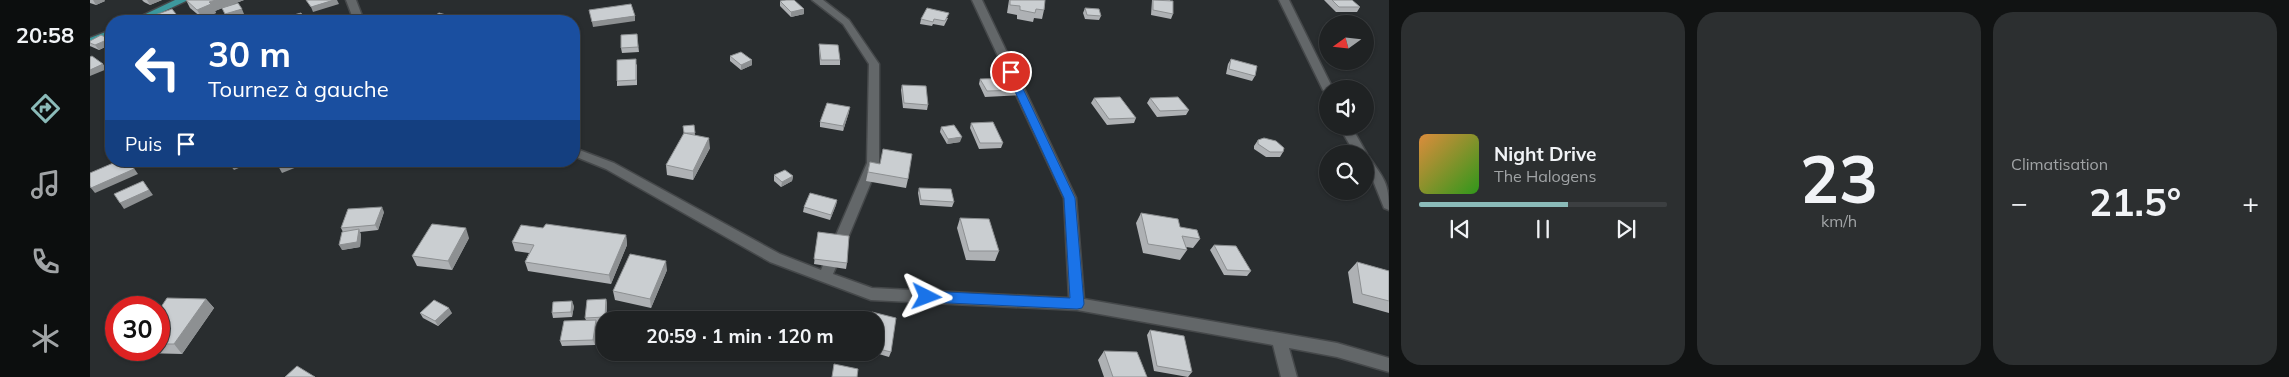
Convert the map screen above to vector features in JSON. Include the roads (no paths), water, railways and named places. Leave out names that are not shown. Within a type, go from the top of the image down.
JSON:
[{"type":"main road","points":[[149,15],[183,0]]},
{"type":"main road","points":[[90,42],[105,36]]},
{"type":"street","points":[[351,0],[357,15]]},
{"type":"street","points":[[817,0],[846,22],[874,64],[874,163],[825,277]]},
{"type":"street","points":[[977,0],[1070,198],[1077,304]]},
{"type":"street","points":[[1284,0],[1323,80]]},
{"type":"street","points":[[580,154],[610,166],[774,258],[871,294],[1077,304],[1337,350],[1389,365]]},
{"type":"street","points":[[1374,174],[1389,204]]},
{"type":"street","points":[[1279,340],[1289,377]]}]
